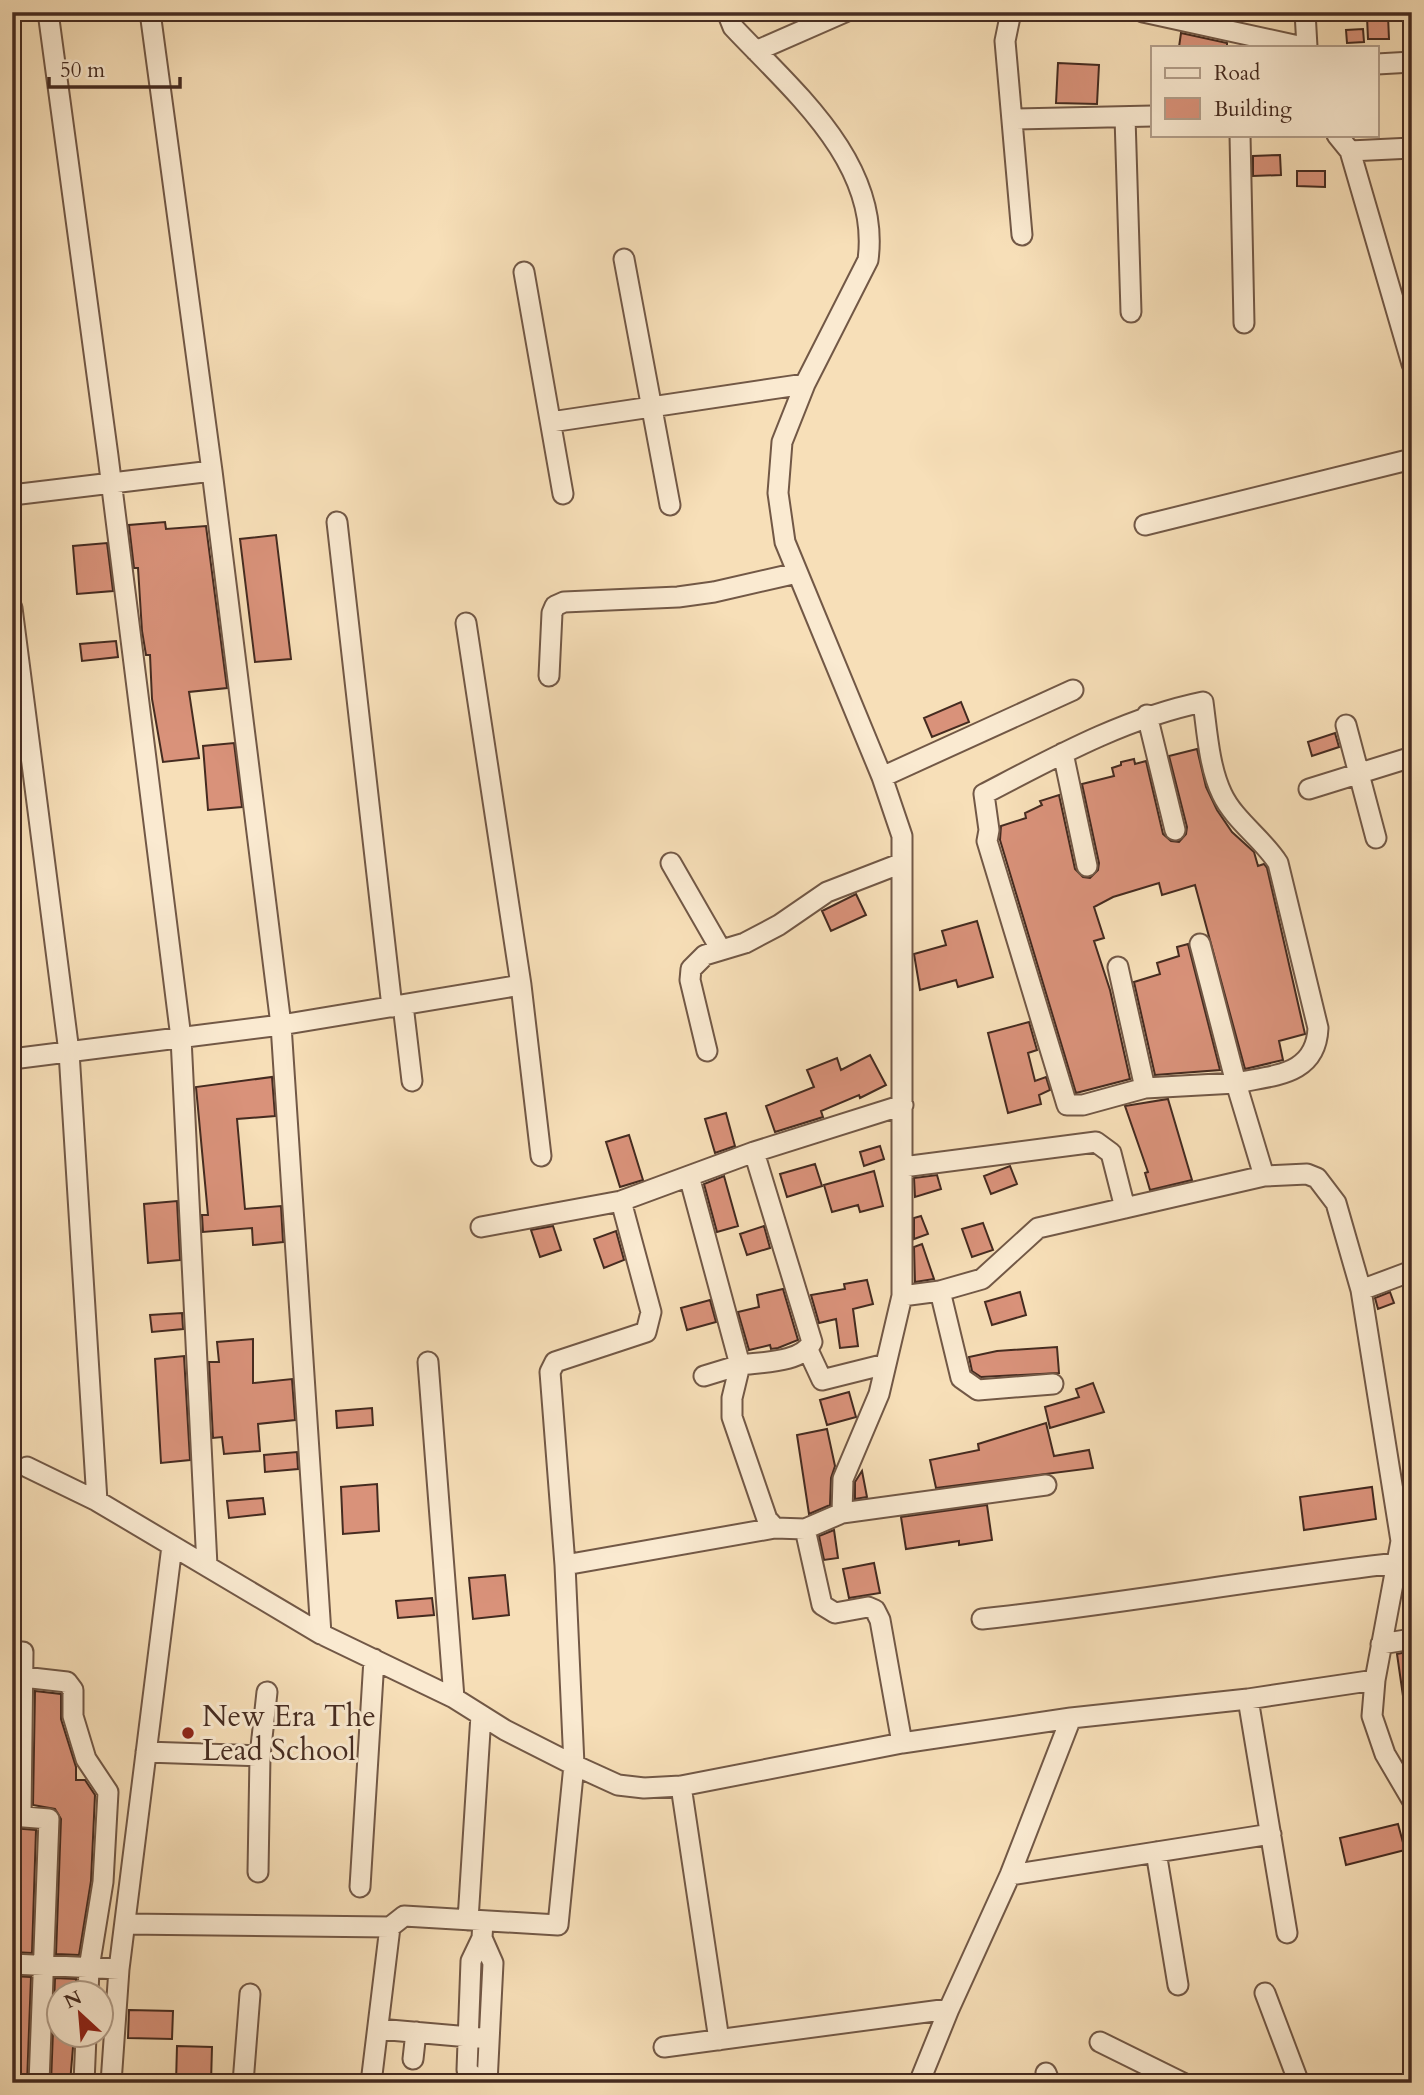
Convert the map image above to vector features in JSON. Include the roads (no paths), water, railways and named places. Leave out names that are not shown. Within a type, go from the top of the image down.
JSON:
[{"type":"street","points":[[48,12],[181,1038],[207,1566]]},
{"type":"street","points":[[150,12],[212,471],[281,1026],[321,1634]]},
{"type":"street","points":[[727,12],[733,27],[820,119],[858,177],[870,242],[867,260],[805,384],[782,442],[778,493],[785,542],[882,777],[902,836],[902,1296],[874,1406],[847,1467],[842,1513]]},
{"type":"street","points":[[756,51],[845,12]]},
{"type":"street","points":[[1011,12],[1005,41],[1022,235]]},
{"type":"street","points":[[1143,12],[1300,46]]},
{"type":"street","points":[[1305,12],[1305,46]]},
{"type":"street","points":[[1378,64],[1412,62]]},
{"type":"street","points":[[1013,119],[1151,116]]},
{"type":"street","points":[[1125,117],[1131,312]]},
{"type":"street","points":[[1240,136],[1244,323]]},
{"type":"street","points":[[1338,136],[1350,151],[1412,365]]},
{"type":"street","points":[[1350,151],[1412,148]]},
{"type":"street","points":[[624,259],[670,505]]},
{"type":"street","points":[[524,272],[563,494]]},
{"type":"street","points":[[551,422],[805,384]]},
{"type":"street","points":[[1145,525],[1412,459]]},
{"type":"street","points":[[12,495],[212,471]]},
{"type":"street","points":[[337,522],[397,1006],[412,1081]]},
{"type":"street","points":[[550,676],[552,612],[555,606],[564,602],[714,592],[797,573]]},
{"type":"street","points":[[12,608],[69,1052],[97,1501]]},
{"type":"street","points":[[466,623],[522,985],[541,1156]]},
{"type":"street","points":[[882,777],[1073,690]]},
{"type":"street","points":[[1203,702],[1209,745],[1222,795],[1268,847],[1278,863],[1316,1013],[1316,1046],[1300,1066],[1288,1072],[1236,1083],[1145,1088],[1078,1106],[1066,1104],[987,841],[989,830],[984,794],[1063,753],[1147,715],[1203,702]]},
{"type":"street","points":[[1147,715],[1175,830]]},
{"type":"street","points":[[1346,725],[1376,838]]},
{"type":"street","points":[[1063,753],[1087,866]]},
{"type":"street","points":[[1309,789],[1412,757]]},
{"type":"street","points":[[671,863],[721,950]]},
{"type":"street","points":[[707,1051],[690,980],[691,969],[696,960],[745,943],[779,925],[827,892],[902,863]]},
{"type":"street","points":[[1200,944],[1236,1083],[1264,1175]]},
{"type":"street","points":[[1118,967],[1145,1088]]},
{"type":"street","points":[[12,1059],[281,1026],[522,985]]},
{"type":"street","points":[[481,1227],[621,1201],[754,1152],[903,1105]]},
{"type":"street","points":[[902,1167],[1096,1142],[1111,1153],[1125,1208]]},
{"type":"street","points":[[704,1376],[740,1365],[798,1356],[808,1350],[812,1342],[754,1152]]},
{"type":"street","points":[[902,1296],[940,1292],[982,1279],[1038,1228],[1214,1190],[1264,1175],[1307,1174],[1317,1178],[1328,1189],[1336,1203],[1361,1290],[1401,1541],[1375,1680],[1372,1716],[1385,1754],[1409,1789]]},
{"type":"street","points":[[689,1176],[740,1365],[732,1398],[732,1417],[768,1519],[775,1528]]},
{"type":"street","points":[[125,1924],[390,1927],[404,1916],[477,1926],[558,1925],[574,1765],[565,1564],[550,1372],[555,1362],[646,1332],[650,1325],[651,1312],[621,1201]]},
{"type":"street","points":[[1361,1290],[1412,1271]]},
{"type":"street","points":[[940,1292],[961,1378],[969,1386],[978,1390],[1052,1384]]},
{"type":"street","points":[[808,1350],[822,1380],[886,1364]]},
{"type":"street","points":[[428,1362],[454,1698]]},
{"type":"street","points":[[27,1467],[97,1501],[321,1634],[454,1698],[574,1765],[618,1785],[645,1788],[681,1786],[902,1743],[1071,1718],[1248,1699],[1375,1680]]},
{"type":"street","points":[[565,1564],[775,1528],[805,1529],[842,1513],[1046,1485]]},
{"type":"street","points":[[805,1529],[822,1605],[835,1613],[868,1607],[875,1611],[880,1620],[902,1743]]},
{"type":"street","points":[[111,2083],[125,1924],[172,1546]]},
{"type":"street","points":[[982,1619],[1397,1563]]},
{"type":"street","points":[[1381,1644],[1412,1639]]},
{"type":"street","points":[[12,1652],[23,1652],[17,1816],[48,1819],[39,2083]]},
{"type":"street","points":[[360,1887],[374,1659]]},
{"type":"street","points":[[23,1677],[67,1682],[73,1690],[73,1716],[86,1759],[108,1792],[103,1882],[89,1980]]},
{"type":"street","points":[[258,1872],[260,1756],[267,1692]]},
{"type":"street","points":[[1248,1699],[1287,1933]]},
{"type":"street","points":[[477,1926],[493,1963],[487,2081],[475,2078],[467,2070],[471,1961],[477,1926],[481,1715]]},
{"type":"street","points":[[919,2083],[949,2009],[1010,1875],[1071,1718]]},
{"type":"street","points":[[146,1752],[260,1756]]},
{"type":"street","points":[[681,1786],[719,2040]]},
{"type":"street","points":[[1010,1875],[1271,1834]]},
{"type":"street","points":[[1156,1852],[1178,1985]]},
{"type":"street","points":[[371,2083],[390,1927]]},
{"type":"street","points":[[12,1964],[120,1969]]},
{"type":"street","points":[[1265,1993],[1299,2083]]},
{"type":"street","points":[[243,2083],[250,1994]]},
{"type":"street","points":[[664,2047],[949,2009]]},
{"type":"street","points":[[377,2029],[489,2038]]},
{"type":"street","points":[[413,2059],[416,2032]]},
{"type":"street","points":[[1100,2042],[1166,2078],[1183,2083]]},
{"type":"street","points":[[84,2083],[85,2050]]},
{"type":"place","name":"New Era The Lead School","points":[[188,1733]]}]
